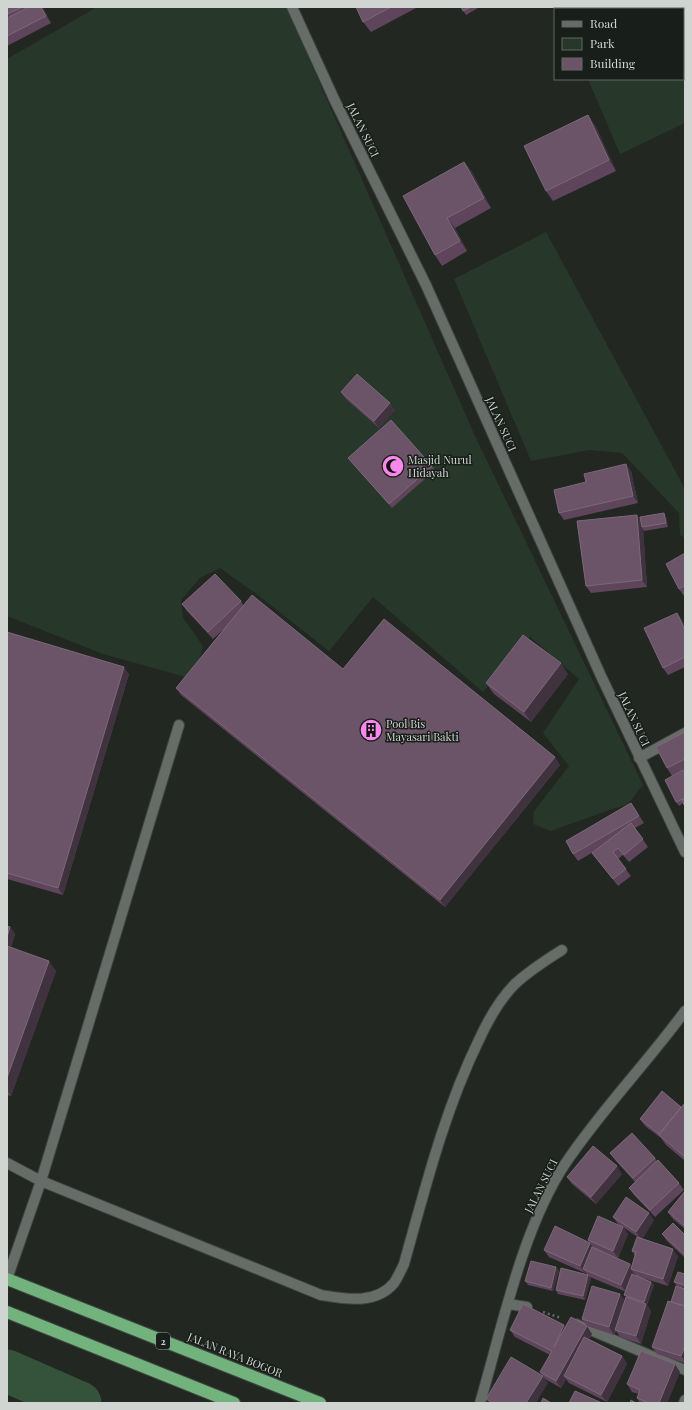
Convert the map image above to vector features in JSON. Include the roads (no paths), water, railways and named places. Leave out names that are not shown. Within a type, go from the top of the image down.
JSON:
[{"type":"highway","name":"JALAN RAYA BOGOR","points":[[7,1279],[320,1403]]},
{"type":"highway","points":[[7,1312],[234,1403]]},
{"type":"street","name":"JALAN SUCI","points":[[292,7],[335,101],[426,285],[572,613],[639,758],[685,852]]},
{"type":"street","points":[[7,1279],[41,1181],[179,725]]},
{"type":"street","points":[[639,758],[685,733]]},
{"type":"street","points":[[7,1163],[41,1181],[321,1295],[346,1299],[364,1299],[382,1292],[393,1283],[404,1264],[446,1120],[468,1061],[497,1006],[515,984],[562,950]]},
{"type":"street","name":"JALAN SUCI","points":[[480,1403],[508,1304],[537,1220],[551,1189],[565,1164],[685,1011]]},
{"type":"street","points":[[508,1304],[526,1307]]},
{"type":"street","points":[[572,1322],[685,1370]]},
{"type":"waterway","points":[[7,1371],[80,1403]]},
{"type":"place","name":"Masjid Nurul Hidayah","points":[[393,466]]},
{"type":"place","name":"Pool Bis Mayasari Bakti","points":[[371,730]]}]
